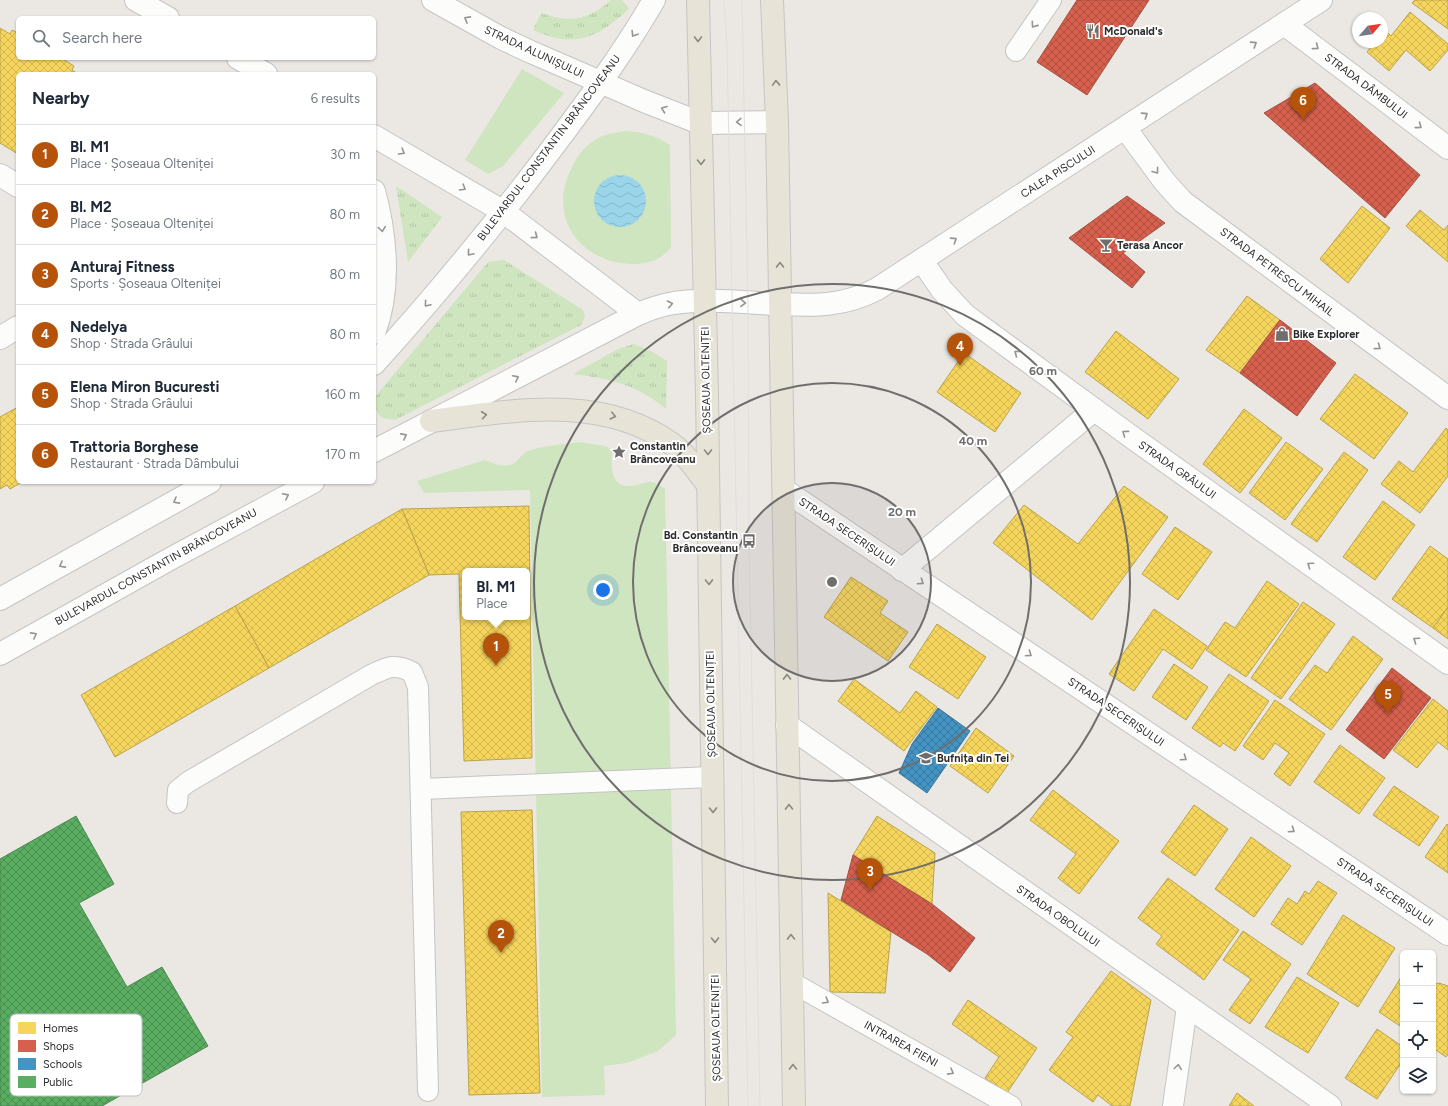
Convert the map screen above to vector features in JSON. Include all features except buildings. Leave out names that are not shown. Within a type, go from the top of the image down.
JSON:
[{"type":"main road","name":"ȘOSEAUA OLTENIȚEI","points":[[698,0],[705,301],[717,1106]]},
{"type":"main road","points":[[772,0],[777,122],[794,1106]]},
{"type":"main road","points":[[431,421],[544,409],[596,412],[623,418],[647,429],[673,445],[691,463],[708,485]]},
{"type":"street","points":[[136,0],[164,16]]},
{"type":"street","name":"STRADA ALUNIȘULUI","points":[[433,0],[501,38],[601,83],[700,123],[777,122]]},
{"type":"street","name":"BULEVARDUL CONSTANTIN BRÂNCOVEANU","points":[[376,362],[504,212],[601,83],[634,34],[654,0]]},
{"type":"street","name":"CALEA PISCULUI","points":[[780,304],[826,305],[861,298],[922,261],[1321,0]]},
{"type":"street","name":"STRADA DÂMBULUI","points":[[1284,24],[1448,148]]},
{"type":"street","points":[[242,60],[262,72]]},
{"type":"street","name":"STRADA PETRESCU MIHAIL","points":[[1125,128],[1164,181],[1183,202],[1448,398]]},
{"type":"street","points":[[376,137],[504,212],[638,314]]},
{"type":"street","points":[[0,175],[16,185]]},
{"type":"street","points":[[376,198],[380,211],[384,241],[385,272],[382,302],[376,324]]},
{"type":"street","name":"STRADA GRÂULUI","points":[[922,261],[942,290],[965,315],[1094,410],[1448,663]]},
{"type":"street","points":[[376,450],[638,314],[675,303],[705,301],[780,304]]},
{"type":"street","points":[[0,338],[16,328]]},
{"type":"street","points":[[902,570],[1094,410]]},
{"type":"street","points":[[0,600],[206,484]]},
{"type":"street","name":"BULEVARDUL CONSTANTIN BRÂNCOVEANU","points":[[0,654],[224,529],[309,484]]},
{"type":"street","name":"STRADA SECERIȘULUI","points":[[784,490],[1448,934]]},
{"type":"street","name":"STRADA OBOLULUI","points":[[788,725],[1187,1007],[1330,1106]]},
{"type":"lane","points":[[1016,51],[1051,0]]},
{"type":"lane","points":[[177,803],[178,790],[188,782],[371,675],[388,668],[401,666],[412,672],[418,687],[422,788],[428,1091]]},
{"type":"lane","points":[[422,788],[712,777]]},
{"type":"lane","name":"INTRAREA FIENI","points":[[791,982],[1011,1106]]},
{"type":"lane","points":[[1173,1106],[1187,1007]]},
{"type":"green space","points":[[611,0],[622,0],[629,9],[606,27],[585,38],[561,39],[533,30],[541,13],[561,18],[578,18],[594,12]]},
{"type":"green space","points":[[522,69],[564,93],[503,166],[488,174],[465,160]]},
{"type":"green space","points":[[625,131],[649,135],[670,145],[671,247],[659,258],[650,262],[639,264],[615,262],[598,256],[584,247],[574,235],[566,221],[563,205],[565,187],[571,169],[583,150],[593,141],[601,137]]},
{"type":"green space","points":[[396,186],[442,217],[408,262]]},
{"type":"green space","points":[[504,260],[583,310],[585,317],[581,325],[395,420],[382,418],[376,410],[376,396],[488,262]]},
{"type":"green space","points":[[634,344],[651,351],[667,361],[666,409],[633,388],[599,378],[573,374],[618,349]]},
{"type":"green space","points":[[579,442],[605,446],[613,450],[612,467],[618,483],[630,486],[651,482],[660,485],[665,489],[676,1035],[658,1051],[627,1063],[604,1066],[605,1095],[542,1097],[530,490],[424,493],[417,481],[485,460],[500,465],[510,465],[515,463],[524,453],[532,450]]},
{"type":"water","points":[[615,175],[625,175],[639,182],[646,196],[646,206],[639,220],[625,227],[615,227],[605,223],[598,216],[594,206],[594,196],[598,186],[605,179]]},
{"type":"tram line","points":[[724,0],[727,47],[748,1106]]},
{"type":"tram line","points":[[742,0],[748,303],[749,541],[760,1106]]},
{"type":"place","name":"McDonald's","points":[[1093,31]]},
{"type":"place","name":"Trattoria Borghese","points":[[1303,120]]},
{"type":"place","name":"Terasa Ancor","points":[[1106,245]]},
{"type":"place","name":"Bike Explorer","points":[[1282,334]]},
{"type":"place","name":"Nedelya","points":[[960,366]]},
{"type":"place","name":"Constantin Brâncoveanu","points":[[619,452]]},
{"type":"place","name":"Bd. Constantin Brâncoveanu","points":[[749,541]]},
{"type":"place","name":"Bl. M1","points":[[496,666]]},
{"type":"place","name":"Elena Miron Bucuresti","points":[[1388,714]]},
{"type":"place","name":"Bufnița din Tei","points":[[926,758]]},
{"type":"place","name":"Anturaj Fitness","points":[[870,891]]},
{"type":"place","name":"Bl. M2","points":[[501,953]]}]
